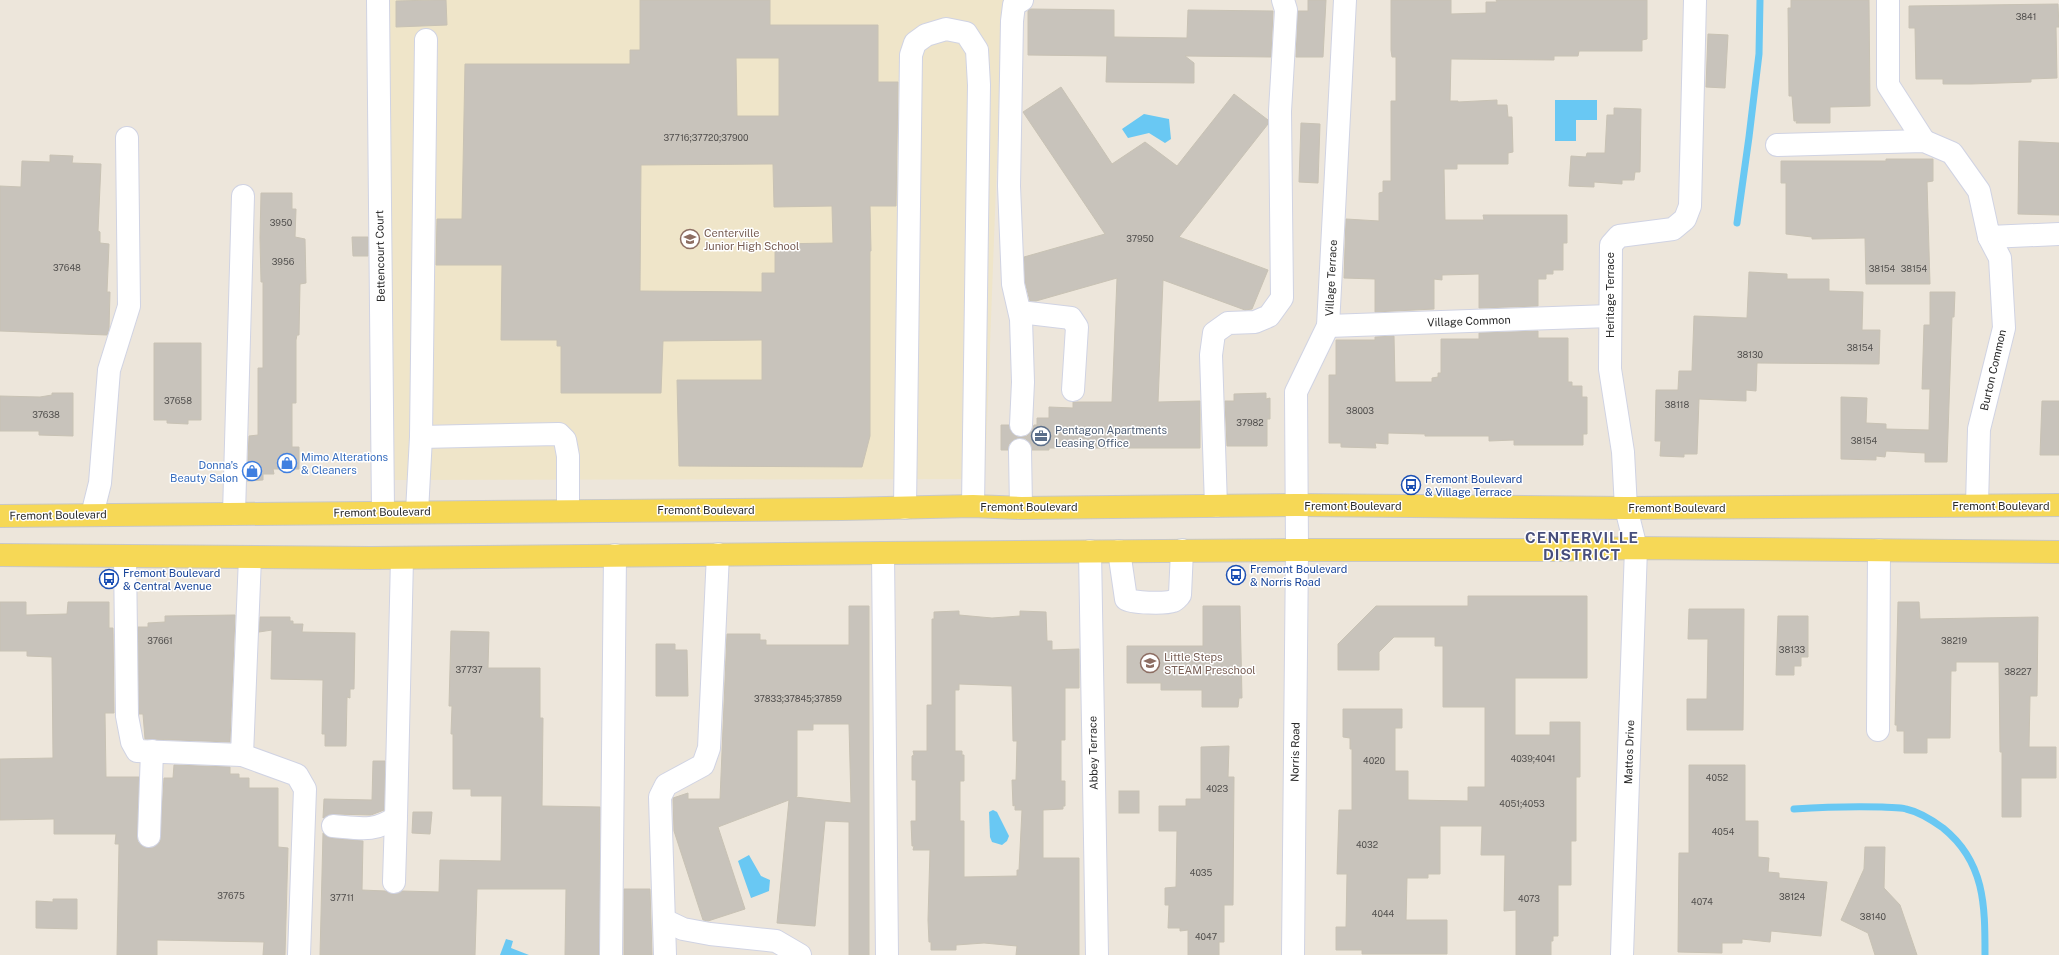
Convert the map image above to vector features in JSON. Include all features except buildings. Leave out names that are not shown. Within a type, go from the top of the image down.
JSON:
[{"type":"main road","name":"Fremont Boulevard","points":[[0,516],[905,508],[973,506],[1021,508],[1297,505],[1626,508],[2059,506]]},
{"type":"main road","points":[[0,555],[402,558],[883,552],[1552,550],[1636,548],[2059,552]]},
{"type":"street","name":"Bettencourt Court","points":[[378,0],[383,512]]},
{"type":"street","points":[[1021,425],[1023,382],[1020,312],[1013,284],[1009,186],[1012,21],[1014,5],[1022,0]]},
{"type":"street","points":[[1216,506],[1211,355],[1214,333],[1228,323],[1255,322],[1270,316],[1282,298],[1280,111],[1286,10],[1283,0]]},
{"type":"street","name":"Village Terrace","points":[[1297,550],[1296,392],[1328,326],[1345,0]]},
{"type":"street","name":"Heritage Terrace","points":[[1636,548],[1626,508],[1623,452],[1610,369],[1611,246],[1619,236],[1673,229],[1685,219],[1690,206],[1695,0]]},
{"type":"street","points":[[1888,0],[1888,85],[1924,141]]},
{"type":"street","points":[[905,508],[911,56],[915,43],[926,35],[946,29],[966,33],[977,50],[978,64],[973,506]]},
{"type":"street","points":[[417,512],[421,437],[426,40]]},
{"type":"street","points":[[92,515],[100,483],[109,370],[129,306],[127,138]]},
{"type":"street","name":"Burton Common","points":[[1777,146],[1924,141],[1952,153],[1979,192],[1989,238],[2000,258],[2004,328],[1980,430],[1977,506]]},
{"type":"street","points":[[234,514],[243,196]]},
{"type":"street","points":[[1989,238],[2059,234]]},
{"type":"street","points":[[1020,312],[1071,318],[1077,327],[1074,390]]},
{"type":"street","name":"Village Common","points":[[1328,326],[1610,316]]},
{"type":"street","points":[[421,437],[558,434],[566,440],[568,456],[568,511]]},
{"type":"street","points":[[1020,450],[1021,508]]},
{"type":"street","name":"Mattos Drive","points":[[1622,955],[1636,548]]},
{"type":"street","points":[[1119,551],[1126,599],[1130,602],[1148,602],[1173,601],[1180,595],[1182,550]]},
{"type":"street","name":"Norris Road","points":[[1293,955],[1297,550]]},
{"type":"street","points":[[1878,730],[1879,550]]},
{"type":"street","name":"Abbey Terrace","points":[[1090,551],[1097,955]]},
{"type":"street","points":[[883,552],[887,955]]},
{"type":"street","points":[[665,955],[660,797],[666,786],[703,765],[709,748],[718,554]]},
{"type":"street","points":[[611,955],[616,555]]},
{"type":"street","points":[[125,556],[127,716],[132,742],[137,751],[242,755],[297,775],[305,789],[299,955]]},
{"type":"street","points":[[242,755],[250,557]]},
{"type":"street","points":[[394,882],[402,558]]},
{"type":"street","points":[[149,836],[152,751]]},
{"type":"street","points":[[333,826],[367,828],[384,826],[396,817]]},
{"type":"street","points":[[664,920],[683,929],[710,934],[776,941],[800,955]]},
{"type":"shaded area","name":"Centerville Junior High School","points":[[383,0],[1003,0],[985,479],[391,480]]},
{"type":"water","points":[[1555,100],[1597,100],[1597,120],[1576,120],[1576,141],[1555,141]]},
{"type":"water","points":[[1144,114],[1169,119],[1171,139],[1165,143],[1149,133],[1128,138],[1122,129]]},
{"type":"water","points":[[993,810],[997,812],[1009,836],[1007,841],[1002,845],[992,842],[990,837],[989,812]]},
{"type":"water","points":[[749,855],[761,876],[770,880],[769,891],[751,898],[738,861]]},
{"type":"water","points":[[506,939],[513,941],[511,948],[529,955],[500,955]]},
{"type":"waterway","points":[[1737,223],[1759,54],[1760,0]]},
{"type":"waterway","points":[[1794,809],[1827,807],[1900,808],[1921,814],[1943,828],[1957,841],[1975,870],[1983,902],[1985,955]]},
{"type":"place","name":"Centerville Junior High School","points":[[690,239]]},
{"type":"place","name":"Pentagon Apartments Leasing Office","points":[[1041,436]]},
{"type":"place","name":"Mimo Alterations & Cleaners","points":[[287,463]]},
{"type":"place","name":"Donna's Beauty Salon","points":[[252,471]]},
{"type":"place","name":"Fremont Boulevard & Village Terrace","points":[[1411,485]]},
{"type":"place","name":"Fremont Boulevard & Norris Road","points":[[1236,575]]},
{"type":"place","name":"Fremont Boulevard & Central Avenue","points":[[109,579]]},
{"type":"place","name":"Little Steps STEAM Preschool","points":[[1150,663]]},
{"type":"district","name":"CENTERVILLE DISTRICT","points":[[1582,546]]}]
